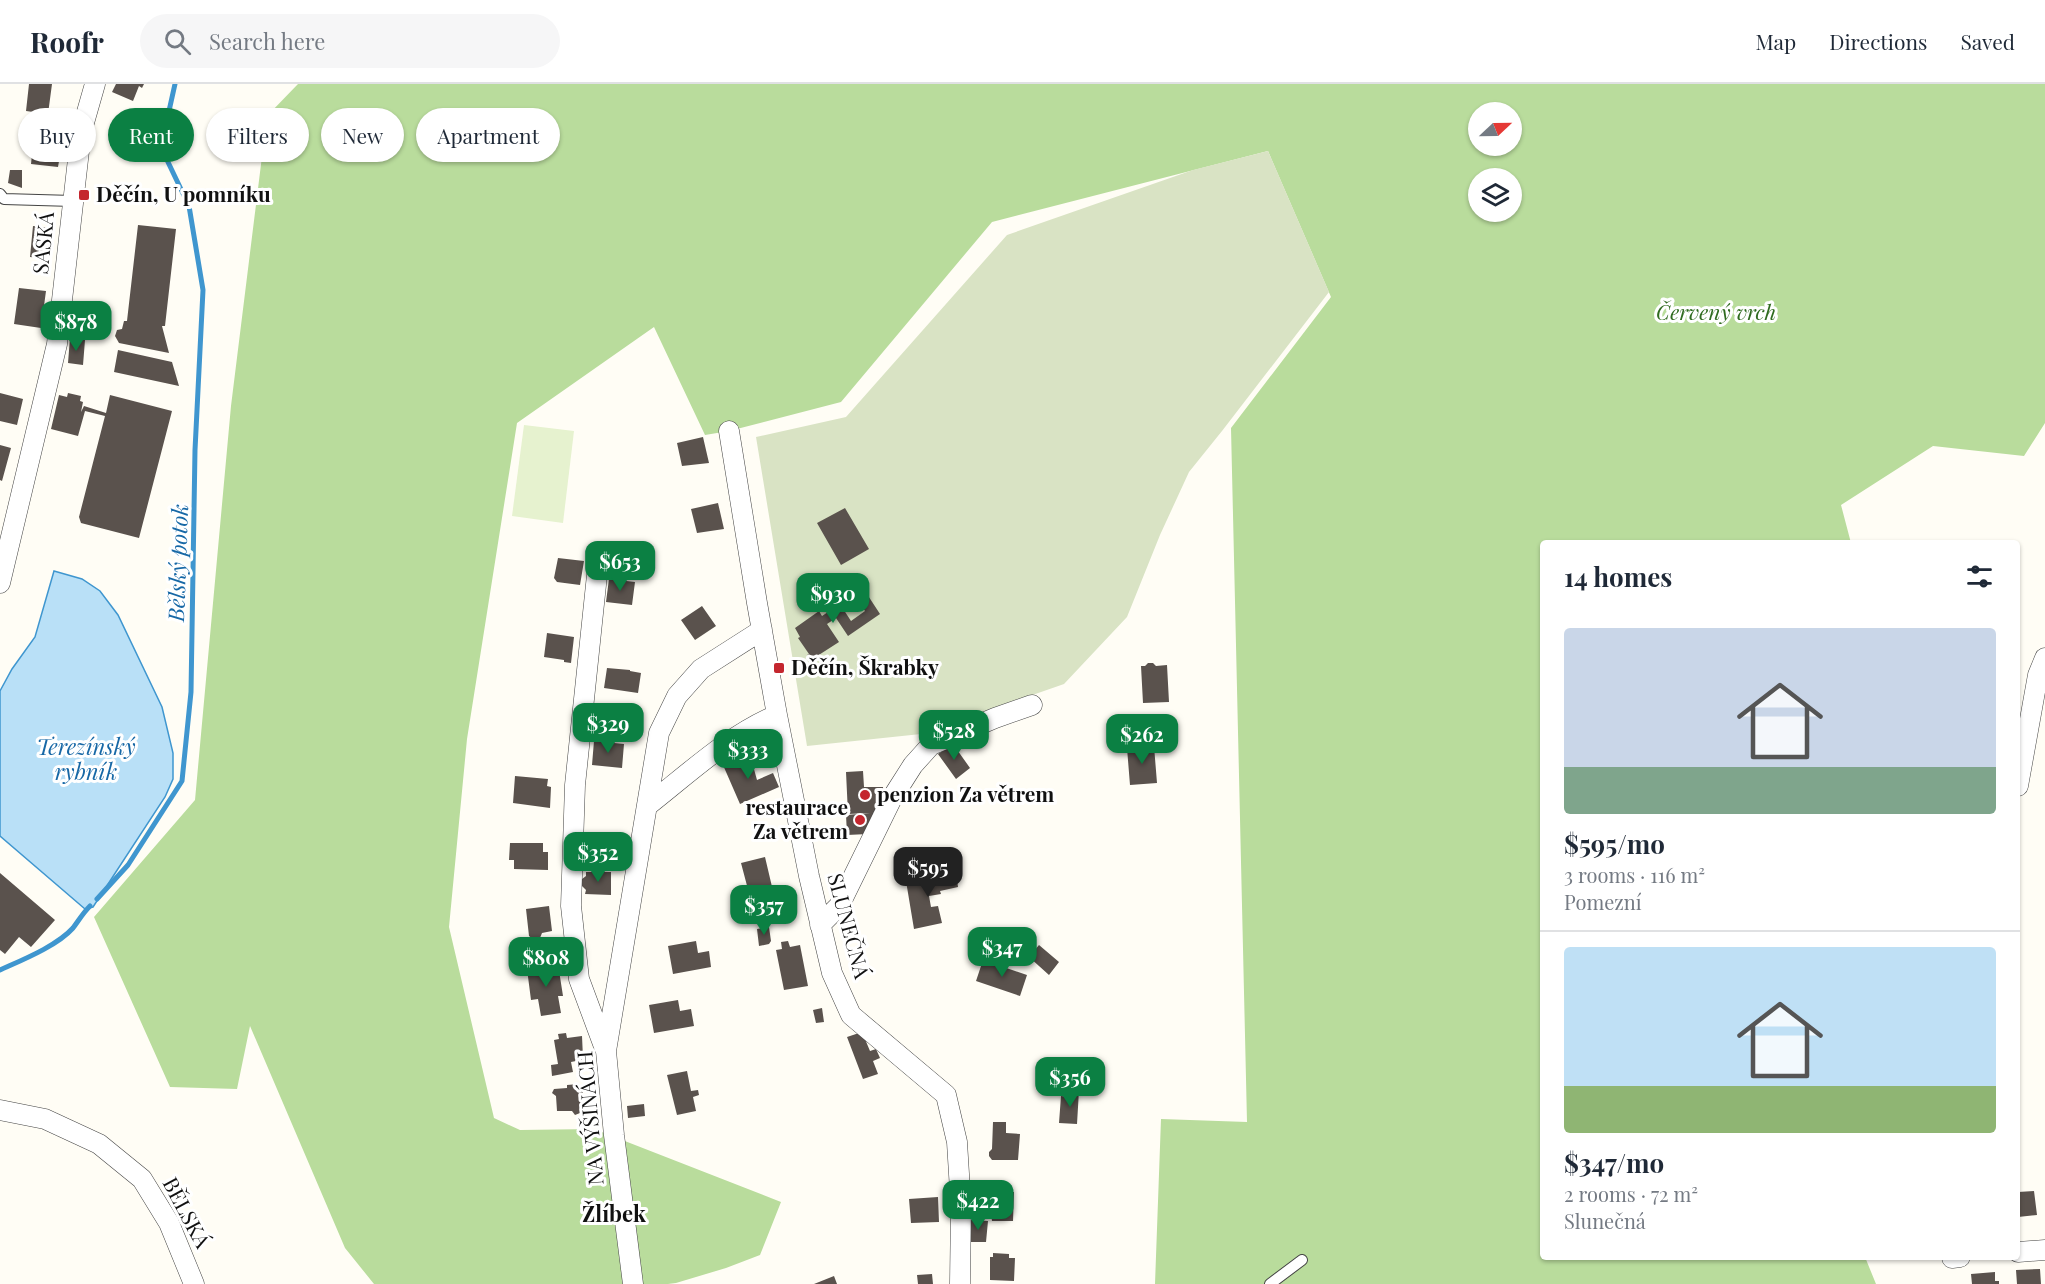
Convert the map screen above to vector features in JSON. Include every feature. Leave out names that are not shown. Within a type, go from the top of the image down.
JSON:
[{"type":"street","name":"SASKÁ","points":[[0,583],[57,344],[81,133],[95,84]]},
{"type":"street","name":"SLUNEČNÁ","points":[[729,431],[777,715],[832,974],[851,1015],[946,1095],[957,1142],[961,1206],[960,1284]]},
{"type":"street","points":[[599,556],[575,785],[571,906],[579,979],[606,1051]]},
{"type":"street","name":"NA VÝŠINÁCH","points":[[633,1284],[614,1136],[606,1051],[659,733],[677,696],[701,669],[762,630]]},
{"type":"street","points":[[2020,775],[2038,675],[2045,658]]},
{"type":"street","points":[[820,925],[838,906],[892,798],[914,765],[931,745],[1032,705]]},
{"type":"street","points":[[646,806],[715,752],[757,723],[777,715]]},
{"type":"street","name":"BĚLSKÁ","points":[[0,1110],[45,1119],[99,1144],[142,1179],[169,1223],[194,1284]]},
{"type":"street","points":[[2020,1252],[2045,1250]]},
{"type":"lane","points":[[0,194],[4,199],[73,201]]},
{"type":"lane","points":[[1270,1284],[1302,1260]]},
{"type":"green space","name":"Červený vrch","points":[[298,84],[2045,84],[2045,423],[2024,456],[1933,446],[1841,505],[1850,540],[1540,540],[1540,1260],[1866,1260],[1876,1284],[1155,1284],[1161,1119],[1247,1122],[1231,428],[1331,297],[1268,151],[992,222],[841,402],[705,435],[654,327],[517,423],[467,739],[449,927],[494,1118],[520,1130],[594,1129],[781,1202],[760,1255],[726,1268],[668,1284],[374,1284],[345,1248],[250,1026],[237,1089],[170,1087],[94,917],[195,800],[231,406],[261,162],[309,162],[309,108],[275,108]]},
{"type":"green space","points":[[1268,151],[1329,292],[1189,472],[1160,535],[1127,617],[1064,684],[921,734],[807,746],[756,437],[846,417],[1007,235],[1193,170]]},
{"type":"green space","points":[[524,425],[574,431],[563,523],[512,516]]},
{"type":"water","name":"Terezínský rybník","points":[[54,571],[82,579],[100,591],[118,615],[162,707],[173,753],[173,779],[165,797],[93,907],[85,909],[0,836],[0,691],[12,669],[35,637]]},
{"type":"building","points":[[29,84],[52,84],[49,108],[26,108]]},
{"type":"building","points":[[116,84],[144,84],[142,88],[139,86],[133,101],[112,92]]},
{"type":"building","points":[[31,162],[59,162],[58,167],[31,164]]},
{"type":"building","points":[[10,170],[22,170],[22,188],[8,183]]},
{"type":"building","points":[[138,225],[176,229],[165,326],[162,326],[169,353],[119,343],[115,336],[117,330],[122,329],[124,321],[127,321]]},
{"type":"building","points":[[33,226],[53,228],[49,259],[30,257]]},
{"type":"building","points":[[19,288],[46,291],[41,328],[14,324]]},
{"type":"building","points":[[70,338],[85,340],[83,365],[68,363]]},
{"type":"building","points":[[118,350],[172,362],[179,386],[114,372]]},
{"type":"building","points":[[0,393],[23,399],[17,425],[0,421]]},
{"type":"building","points":[[68,393],[81,396],[80,401],[83,402],[81,412],[84,406],[106,413],[110,395],[172,411],[139,538],[81,523],[79,517],[105,416],[85,411],[78,436],[51,429],[59,395],[67,397]]},
{"type":"building","points":[[703,437],[709,463],[682,466],[677,443]]},
{"type":"building","points":[[0,445],[11,448],[2,481],[0,480]]},
{"type":"building","points":[[718,503],[724,529],[697,533],[691,509]]},
{"type":"building","points":[[845,508],[869,549],[841,565],[817,523]]},
{"type":"building","points":[[558,558],[584,561],[580,585],[557,582],[554,578]]},
{"type":"building","points":[[609,579],[635,582],[632,605],[606,602]]},
{"type":"building","points":[[863,588],[880,614],[848,636],[836,618],[827,624],[839,642],[811,660],[795,628],[819,611],[822,616],[831,610],[825,601],[834,595],[851,621],[865,611],[853,594]]},
{"type":"building","points":[[702,606],[716,626],[695,640],[681,620]]},
{"type":"building","points":[[547,633],[574,637],[571,663],[544,657]]},
{"type":"building","points":[[1148,663],[1156,666],[1167,665],[1169,702],[1143,703],[1141,666]]},
{"type":"building","points":[[607,668],[641,673],[638,693],[604,688]]},
{"type":"building","points":[[594,741],[624,744],[622,768],[592,765]]},
{"type":"building","points":[[953,744],[970,768],[956,779],[938,754]]},
{"type":"building","points":[[1134,744],[1143,747],[1154,746],[1157,783],[1130,785],[1127,748],[1132,748]]},
{"type":"building","points":[[746,755],[752,762],[757,780],[773,773],[779,787],[740,804],[723,765]]},
{"type":"building","name":"penzion Za větrem","points":[[863,771],[864,787],[883,787],[884,802],[880,812],[873,812],[874,825],[868,834],[847,835],[846,815],[870,813],[848,814],[846,772]]},
{"type":"building","points":[[515,776],[548,779],[547,786],[551,787],[550,808],[513,803]]},
{"type":"building","points":[[510,843],[543,843],[543,852],[548,852],[548,870],[514,869],[514,860],[509,860]]},
{"type":"building","points":[[599,847],[618,848],[618,858],[599,858]]},
{"type":"building","points":[[765,857],[773,891],[750,897],[741,863]]},
{"type":"building","points":[[586,872],[611,872],[611,895],[585,894],[582,879],[586,876]]},
{"type":"building","points":[[956,872],[958,887],[929,896],[931,907],[938,906],[942,923],[914,929],[906,881]]},
{"type":"building","points":[[0,873],[55,920],[31,947],[19,937],[5,954],[0,950]]},
{"type":"building","points":[[549,906],[552,931],[542,933],[540,938],[534,940],[529,936],[526,909]]},
{"type":"building","points":[[769,927],[771,941],[769,944],[759,946],[757,929]]},
{"type":"building","points":[[696,941],[698,953],[709,951],[711,967],[673,974],[668,946]]},
{"type":"building","points":[[788,941],[790,947],[800,945],[808,986],[784,990],[776,950],[782,949],[781,942]]},
{"type":"building","points":[[1039,945],[1059,962],[1049,975],[1029,957]]},
{"type":"building","points":[[983,960],[1027,975],[1020,996],[976,981]]},
{"type":"building","points":[[558,964],[563,996],[558,996],[561,1013],[541,1016],[538,999],[531,1000],[527,969]]},
{"type":"building","points":[[678,1000],[680,1011],[691,1009],[694,1026],[654,1033],[649,1005]]},
{"type":"building","points":[[822,1008],[824,1022],[816,1023],[813,1010]]},
{"type":"building","points":[[862,1032],[870,1051],[876,1049],[880,1058],[873,1061],[878,1074],[863,1079],[847,1037]]},
{"type":"building","points":[[566,1033],[567,1038],[582,1036],[583,1058],[571,1062],[573,1072],[552,1076],[551,1065],[558,1064],[554,1040],[559,1039],[558,1034]]},
{"type":"building","points":[[687,1071],[691,1091],[698,1090],[699,1095],[693,1097],[696,1111],[677,1115],[667,1075]]},
{"type":"building","points":[[579,1084],[580,1088],[583,1088],[580,1113],[575,1115],[572,1111],[557,1111],[556,1096],[552,1093],[554,1089]]},
{"type":"building","points":[[1069,1089],[1079,1090],[1077,1124],[1059,1123],[1061,1096],[1068,1097]]},
{"type":"building","points":[[644,1104],[645,1116],[628,1118],[627,1106]]},
{"type":"building","points":[[993,1122],[1006,1122],[1006,1133],[1020,1134],[1018,1160],[992,1160],[989,1156],[992,1149]]},
{"type":"building","points":[[2034,1191],[2037,1215],[2020,1217],[2020,1192]]},
{"type":"building","points":[[992,1192],[1014,1192],[1013,1221],[992,1221],[990,1208]]},
{"type":"building","points":[[938,1197],[939,1222],[911,1223],[909,1199]]},
{"type":"building","points":[[970,1220],[988,1221],[986,1242],[969,1242]]},
{"type":"building","points":[[993,1253],[1009,1254],[1009,1258],[1015,1258],[1014,1281],[990,1280],[990,1257],[993,1257]]},
{"type":"building","points":[[2040,1269],[2041,1284],[2017,1284],[2016,1270]]},
{"type":"building","points":[[1995,1272],[1995,1281],[1999,1281],[1999,1284],[1972,1284],[1971,1274]]},
{"type":"building","points":[[932,1274],[933,1284],[918,1284],[917,1275]]},
{"type":"building","points":[[834,1276],[837,1284],[814,1284]]},
{"type":"waterway","name":"Bělský potok","points":[[97,899],[128,865],[182,781],[191,692],[195,450],[203,290],[189,206],[167,160],[169,111],[175,84]]},
{"type":"waterway","name":"Bělský potok","points":[[0,970],[58,941],[73,928],[90,906]]},
{"type":"place","name":"Děčín, U pomníku","points":[[84,195]]},
{"type":"place","name":"Děčín, Škrabky","points":[[779,668]]},
{"type":"place","name":"penzion Za větrem","points":[[865,795]]},
{"type":"place","name":"restaurace Za větrem","points":[[860,820]]},
{"type":"district","name":"Žlíbek","points":[[614,1214]]}]
